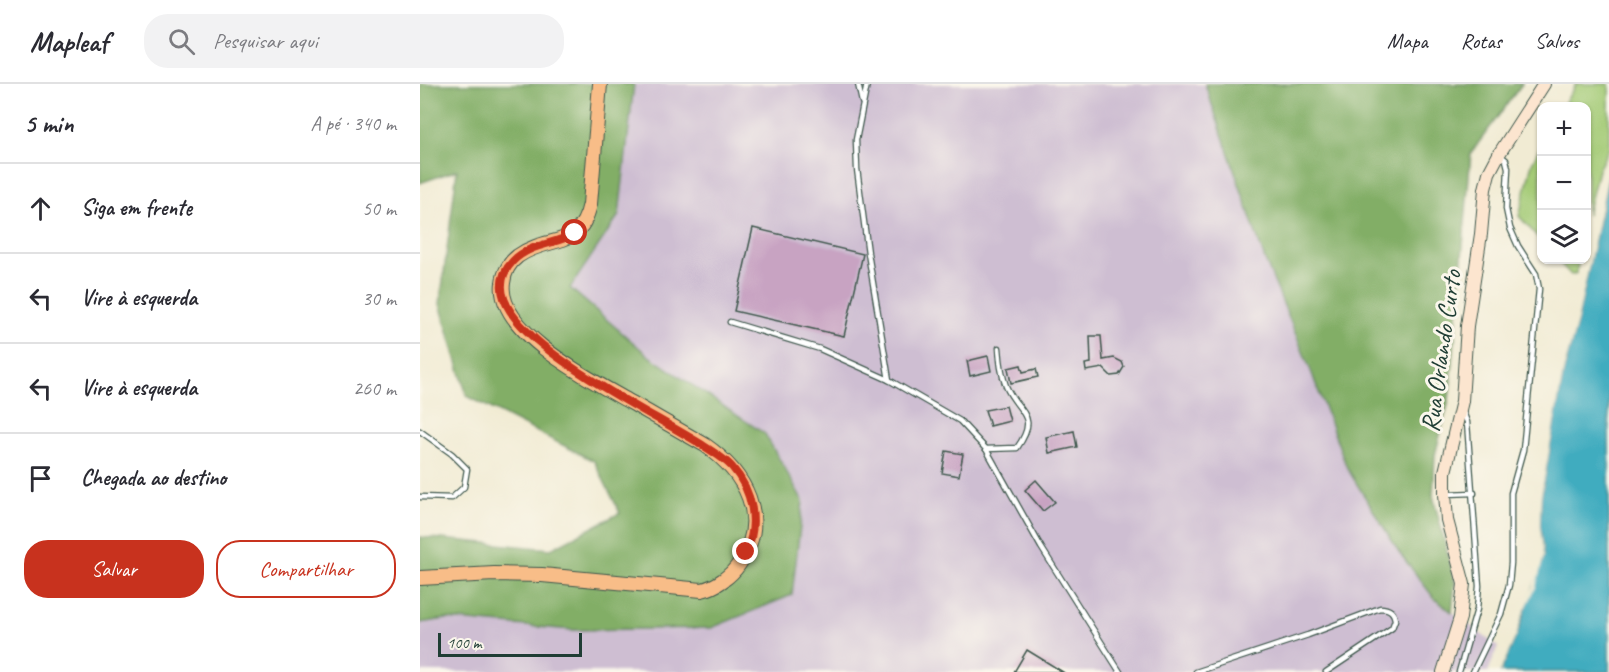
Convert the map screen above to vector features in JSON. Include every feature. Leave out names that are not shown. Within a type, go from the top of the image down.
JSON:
[{"type":"main road","points":[[420,578],[494,574],[542,575],[702,590],[717,584],[731,573],[739,565],[748,547],[753,527],[752,505],[733,468],[705,445],[559,360],[529,334],[511,315],[504,303],[503,280],[512,262],[529,250],[571,236],[580,230],[586,221],[590,204],[600,84]]},
{"type":"main road","name":"Rua Orlando Curto","points":[[1443,672],[1460,618],[1464,584],[1448,520],[1445,494],[1448,456],[1461,408],[1467,326],[1481,234],[1485,189],[1489,173],[1498,154],[1544,84]]},
{"type":"lane","points":[[858,84],[862,105]]},
{"type":"lane","points":[[867,84],[856,140],[857,170],[888,380]]},
{"type":"lane","points":[[1473,672],[1501,615],[1509,585],[1511,493],[1523,450],[1539,289],[1536,274],[1518,246],[1510,228],[1506,209],[1508,163],[1498,154]]},
{"type":"lane","points":[[730,322],[820,349],[888,380],[960,421],[986,449],[1041,547],[1120,672]]},
{"type":"lane","points":[[986,449],[1017,448],[1027,435],[1027,415],[1006,388],[999,348]]},
{"type":"lane","points":[[1459,672],[1477,609],[1479,586],[1467,416],[1461,408]]},
{"type":"lane","points":[[420,431],[452,454],[467,469],[464,487],[452,498],[420,497]]},
{"type":"lane","points":[[1445,494],[1474,493]]},
{"type":"lane","points":[[1196,672],[1308,635],[1380,608],[1393,612],[1395,620],[1392,628],[1326,672]]},
{"type":"shaded area","points":[[634,84],[1205,84],[1265,260],[1311,371],[1347,468],[1399,552],[1434,598],[1498,647],[1488,672],[420,672],[420,623],[446,619],[573,630],[711,628],[649,356],[570,288],[619,215]]},
{"type":"green space","points":[[420,84],[634,84],[619,215],[570,288],[649,356],[765,434],[803,501],[792,595],[711,628],[573,630],[446,619],[420,623],[420,537],[551,549],[620,513],[594,461],[467,396],[440,304],[457,170],[420,183]]},
{"type":"green space","points":[[1205,84],[1522,84],[1471,153],[1449,400],[1435,455],[1433,496],[1455,583],[1452,612],[1434,598],[1399,552],[1347,468],[1311,371],[1265,260]]},
{"type":"green space","points":[[1576,84],[1609,84],[1609,148],[1598,170],[1591,199],[1591,102],[1565,102]]},
{"type":"green space","points":[[1537,153],[1537,236],[1519,216],[1532,163]]},
{"type":"green space","points":[[1561,264],[1578,264],[1577,273],[1571,275]]},
{"type":"water","points":[[1609,173],[1609,672],[1500,672],[1517,634],[1544,556],[1540,525],[1541,497],[1564,369],[1577,323]]},
{"type":"pier","points":[[1609,170],[1591,256],[1591,243],[1606,172]]},
{"type":"pier","points":[[1587,264],[1589,264],[1577,323],[1564,369],[1541,497],[1540,525],[1544,556],[1536,587],[1521,619],[1517,634],[1500,672],[1497,672],[1533,586],[1541,556],[1538,497],[1561,369]]},
{"type":"building","points":[[753,228],[863,254],[844,336],[734,311]]},
{"type":"building","points":[[1090,336],[1101,336],[1103,360],[1114,358],[1122,362],[1124,367],[1119,375],[1111,376],[1103,368],[1086,371],[1085,364],[1091,363]]},
{"type":"building","points":[[988,356],[991,371],[970,376],[967,361]]},
{"type":"building","points":[[1021,365],[1023,372],[1036,369],[1038,377],[1011,383],[1008,368]]},
{"type":"building","points":[[1006,406],[1010,421],[990,426],[985,410]]},
{"type":"building","points":[[1074,431],[1077,447],[1049,453],[1046,437]]},
{"type":"building","points":[[946,451],[963,454],[959,476],[942,473]]},
{"type":"building","points":[[1036,480],[1055,502],[1043,511],[1025,490]]},
{"type":"building","points":[[1027,650],[1063,672],[1014,672]]},
{"type":"route","points":[[575,233],[520,254],[507,269],[503,280],[504,303],[511,315],[534,339],[559,360],[705,445],[733,468],[750,498],[752,510],[751,536],[746,552]]}]
